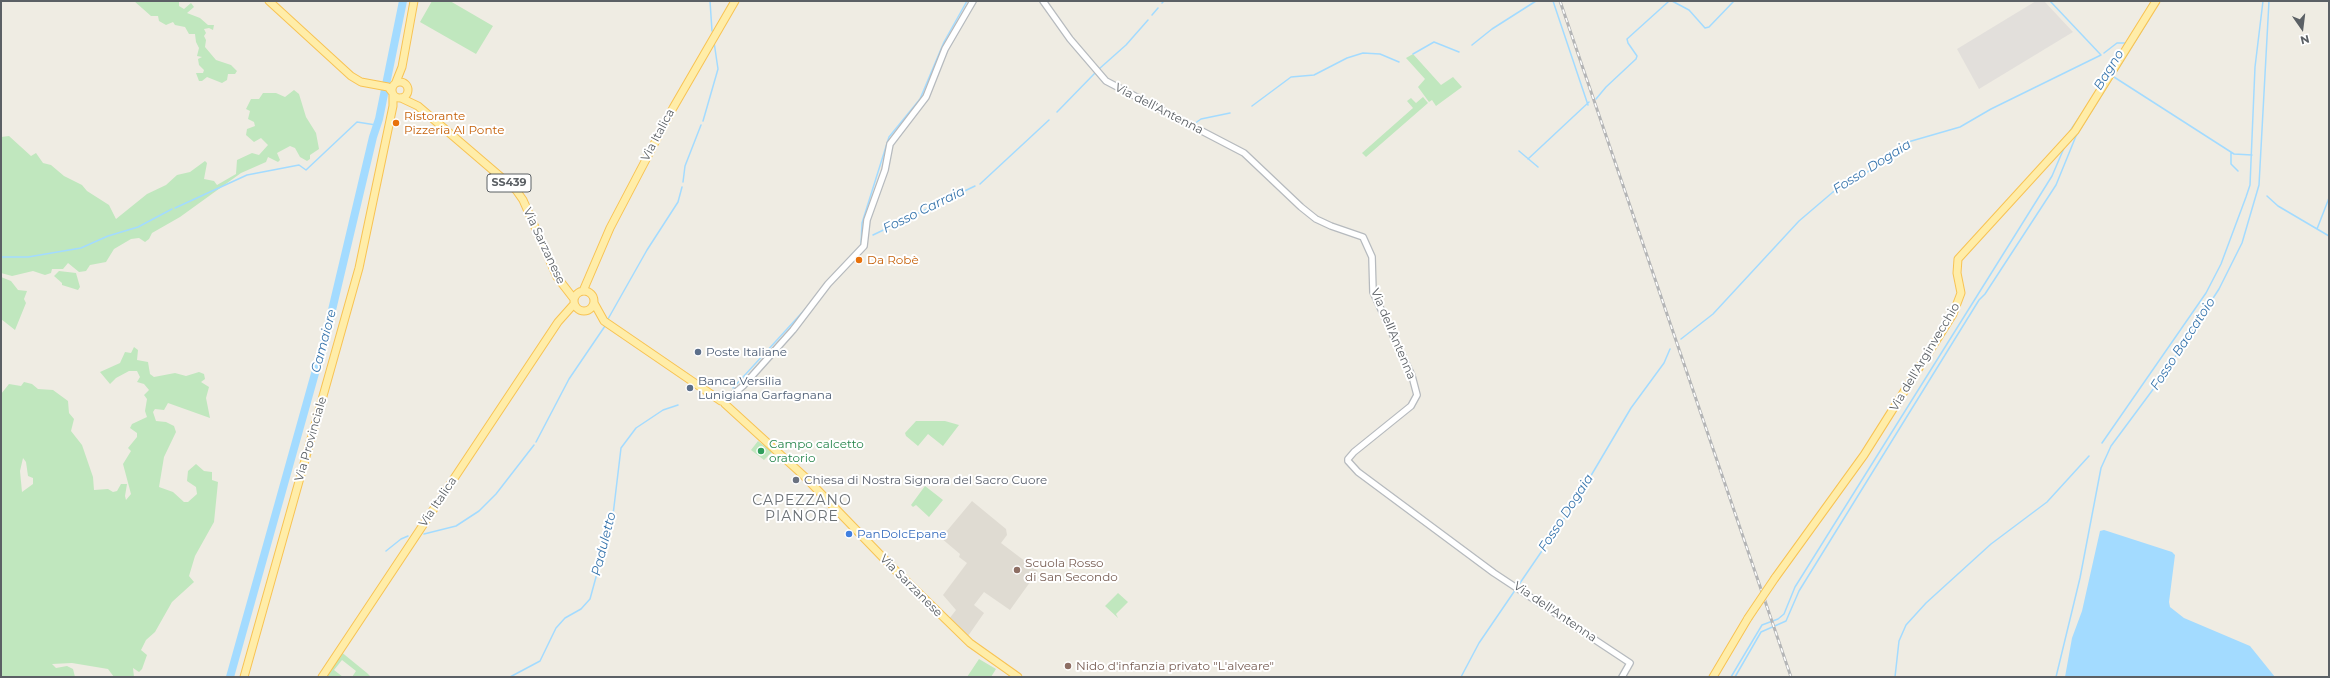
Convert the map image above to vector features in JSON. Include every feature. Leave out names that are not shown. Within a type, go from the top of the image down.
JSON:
[{"type":"main road","name":"SS439","points":[[268,1],[351,76],[359,81],[395,91]]},
{"type":"main road","name":"Via Provinciale","points":[[244,677],[359,268],[395,91],[402,67],[414,1]]},
{"type":"main road","name":"Via Italica","points":[[322,677],[555,326],[562,316],[576,304],[610,228],[673,108],[735,1]]},
{"type":"main road","name":"Via dell'Arginvecchio","points":[[1713,677],[1748,618],[1864,455],[1953,314],[1961,293],[1957,273],[1958,259],[2075,131],[2156,1]]},
{"type":"main road","name":"Via Provinciale","points":[[402,67],[407,87]]},
{"type":"main road","points":[[401,82],[407,87],[407,94],[395,91],[401,82]]},
{"type":"main road","name":"Via Sarzanese","points":[[407,87],[418,106]]},
{"type":"main road","name":"Via Sarzanese","points":[[395,91],[418,106],[516,190],[523,200],[549,261],[564,288]]},
{"type":"main road","name":"Via Italica","points":[[590,274],[591,294],[601,318]]},
{"type":"main road","name":"SS439","points":[[564,288],[576,304]]},
{"type":"main road","points":[[564,288],[591,294]]},
{"type":"main road","points":[[576,304],[588,310],[594,303]]},
{"type":"main road","name":"Via Sarzanese","points":[[588,310],[687,379],[724,402],[805,477],[892,568],[970,643],[1018,677]]},
{"type":"street","points":[[724,402],[744,386],[793,330],[828,284],[864,246],[867,220],[885,170],[890,144],[926,97],[945,49],[973,1]]},
{"type":"street","name":"Via dell'Antenna","points":[[1043,1],[1070,39],[1106,81],[1244,153],[1301,208],[1316,219],[1363,237],[1372,257],[1373,292],[1412,376],[1417,395],[1411,406],[1354,452],[1348,461],[1358,472],[1518,587],[1630,663],[1622,677]]},
{"type":"shaded area","points":[[2036,1],[2044,1],[2073,32],[1979,89],[1957,49]]},
{"type":"shaded area","points":[[972,501],[1006,529],[1007,535],[1001,543],[1038,571],[1010,610],[984,592],[974,605],[984,613],[968,636],[949,619],[956,610],[943,595],[967,563],[959,557],[960,554],[941,538]]},
{"type":"green space","points":[[134,1],[179,1],[179,6],[184,9],[191,3],[194,7],[187,13],[200,18],[208,25],[214,25],[213,30],[209,28],[204,29],[206,33],[204,36],[206,40],[205,47],[216,60],[231,65],[237,71],[235,74],[228,74],[227,80],[222,83],[207,77],[202,81],[199,81],[196,73],[203,73],[204,70],[199,65],[198,59],[202,57],[197,56],[199,48],[196,42],[195,34],[189,34],[185,27],[175,25],[173,22],[166,25],[159,21],[158,16],[151,16]]},
{"type":"green space","points":[[432,1],[450,1],[493,26],[476,54],[420,22]]},
{"type":"green space","points":[[1413,54],[1441,85],[1453,77],[1462,87],[1436,106],[1432,100],[1429,102],[1418,87],[1425,79],[1406,58]]},
{"type":"green space","points":[[294,90],[299,94],[306,117],[316,133],[319,149],[310,155],[310,159],[307,161],[300,157],[295,148],[290,146],[277,153],[280,160],[278,162],[268,157],[266,162],[241,173],[180,217],[152,233],[149,239],[145,242],[139,238],[131,239],[114,249],[106,262],[90,265],[86,271],[79,272],[68,263],[63,269],[52,269],[51,273],[45,275],[33,271],[12,276],[1,273],[1,137],[9,136],[31,156],[36,153],[43,163],[51,165],[64,176],[82,185],[87,191],[109,205],[116,219],[147,194],[166,185],[177,175],[190,172],[205,161],[207,163],[204,179],[214,181],[217,185],[236,174],[237,160],[252,153],[259,155],[268,145],[261,138],[254,142],[246,135],[247,129],[255,126],[254,122],[248,119],[250,111],[246,109],[251,99],[259,99],[263,93],[276,93],[285,97]]},
{"type":"green space","points":[[1423,97],[1428,103],[1366,157],[1362,153],[1413,108],[1407,101],[1411,98],[1416,103]]},
{"type":"green space","points":[[59,271],[76,273],[80,287],[78,290],[62,285],[62,283],[54,276]]},
{"type":"green space","points":[[1,277],[11,281],[18,290],[27,291],[24,299],[26,303],[15,330],[1,319]]},
{"type":"green space","points":[[134,347],[138,350],[137,360],[148,362],[150,374],[154,377],[175,373],[186,376],[199,372],[204,374],[205,379],[201,382],[209,387],[206,398],[210,418],[168,403],[164,410],[155,409],[153,412],[156,421],[166,422],[174,426],[176,432],[164,457],[159,487],[173,492],[184,502],[188,502],[197,494],[196,487],[187,481],[188,471],[196,464],[204,471],[212,472],[212,480],[218,482],[214,522],[195,556],[189,576],[194,582],[172,602],[155,632],[146,640],[141,650],[147,655],[142,669],[139,672],[133,668],[134,677],[114,677],[108,669],[72,663],[52,664],[56,668],[67,666],[73,669],[75,677],[1,677],[1,394],[9,384],[21,386],[24,382],[32,384],[38,389],[53,390],[68,401],[69,413],[74,419],[71,431],[82,445],[93,477],[94,490],[108,489],[113,492],[117,491],[121,484],[127,484],[125,496],[126,500],[131,494],[123,464],[131,451],[128,448],[137,437],[137,433],[130,428],[132,424],[147,417],[145,411],[147,399],[144,395],[149,390],[144,384],[137,382],[140,377],[137,371],[129,371],[116,378],[110,384],[100,372],[120,363],[125,352],[131,353]],"holes":[[[23,458],[26,462],[28,476],[33,478],[33,484],[22,492],[20,471]]]},
{"type":"green space","points":[[916,421],[945,421],[959,425],[943,446],[928,434],[918,446],[906,436],[905,433]]},
{"type":"green space","name":"Campo calcetto oratorio","points":[[758,441],[772,452],[764,460],[751,450]]},
{"type":"green space","points":[[925,486],[943,500],[929,517],[916,505],[913,507],[911,505]]},
{"type":"green space","points":[[1118,593],[1128,602],[1116,614],[1118,618],[1105,606]]},
{"type":"green space","points":[[340,651],[371,677],[352,677],[356,671],[342,660],[334,670],[343,677],[322,677]]},
{"type":"green space","points":[[979,659],[996,669],[991,677],[967,677]]},
{"type":"water","points":[[2104,530],[2172,552],[2175,555],[2169,602],[2170,607],[2184,618],[2250,646],[2275,677],[2065,677],[2072,638],[2082,611],[2100,531]]},
{"type":"waterway","name":"Camaiore","points":[[230,677],[328,327],[373,137],[379,119],[403,1]]},
{"type":"waterway","points":[[710,1],[712,31]]},
{"type":"waterway","points":[[861,245],[862,223],[889,137],[920,99],[944,42],[967,1]]},
{"type":"waterway","points":[[1472,45],[1492,29],[1536,1]]},
{"type":"waterway","points":[[1553,1],[1588,105]]},
{"type":"waterway","points":[[1672,1],[1689,10],[1705,28],[1709,27],[1734,1]]},
{"type":"waterway","name":"Fosso Dogaia","points":[[1681,339],[1713,314],[1799,221],[1833,192],[1874,168],[1908,142],[1960,127],[1991,109],[2101,55],[2050,1]]},
{"type":"waterway","points":[[2102,443],[2206,293],[2221,264],[2246,197],[2250,185],[2255,67],[2263,1]]},
{"type":"waterway","name":"Fosso Baccatoio","points":[[2056,677],[2080,578],[2101,468],[2111,446],[2160,380],[2219,289],[2242,243],[2259,185],[2269,1]]},
{"type":"waterway","points":[[1596,99],[1606,87],[1636,59],[1637,56],[1627,39],[1668,2]]},
{"type":"waterway","name":"Bagno","points":[[2145,13],[2150,4]]},
{"type":"waterway","name":"Fosso Carraia","points":[[1152,15],[1158,8]]},
{"type":"waterway","points":[[1735,677],[1761,632],[1786,621],[1799,591],[1979,300],[1985,294],[2056,185],[2076,136],[2149,19]]},
{"type":"waterway","name":"Fosso Carraia","points":[[1099,69],[1126,45],[1148,20]]},
{"type":"waterway","points":[[703,121],[718,69],[714,42]]},
{"type":"waterway","points":[[1413,54],[1434,42],[1459,52]]},
{"type":"waterway","name":"Fosso Dogaia","points":[[2104,53],[2117,43],[2126,43]]},
{"type":"waterway","points":[[1252,106],[1291,77],[1314,75],[1347,58],[1363,53],[1380,54],[1399,62]]},
{"type":"waterway","name":"Fosso Carraia","points":[[1057,112],[1095,73]]},
{"type":"waterway","points":[[2114,77],[2234,154],[2252,155]]},
{"type":"waterway","points":[[1528,159],[1589,102]]},
{"type":"waterway","name":"Bagno","points":[[2070,131],[2085,109]]},
{"type":"waterway","points":[[1194,124],[1201,119],[1230,113]]},
{"type":"waterway","name":"Fosso Carraia","points":[[980,184],[1049,120]]},
{"type":"waterway","points":[[175,208],[247,175],[299,165],[306,170],[357,122],[376,125]]},
{"type":"waterway","points":[[683,182],[685,166],[701,125]]},
{"type":"waterway","points":[[1731,677],[1762,625],[1778,619],[1784,614],[1795,587],[2052,176],[2064,148]]},
{"type":"waterway","points":[[1519,151],[1538,167]]},
{"type":"waterway","points":[[2231,152],[2231,164],[2238,171]]},
{"type":"waterway","name":"Fosso Carraia","points":[[873,235],[975,186]]},
{"type":"waterway","points":[[608,319],[647,250],[678,202],[682,187]]},
{"type":"waterway","points":[[2267,196],[2278,206],[2329,236]]},
{"type":"waterway","points":[[2317,229],[2329,198]]},
{"type":"waterway","points":[[1,257],[28,257],[81,248],[108,236],[138,227],[172,209]]},
{"type":"waterway","points":[[827,282],[843,264]]},
{"type":"waterway","points":[[733,388],[809,305]]},
{"type":"waterway","points":[[536,442],[569,379],[605,326]]},
{"type":"waterway","name":"Fosso Dogaia","points":[[1461,677],[1479,643],[1576,501],[1631,408],[1664,363],[1670,349]]},
{"type":"waterway","name":"Paduletto","points":[[510,677],[540,661],[556,628],[565,618],[581,609],[590,599],[613,515],[621,448],[636,428],[663,410],[678,405]]},
{"type":"waterway","points":[[424,534],[456,526],[479,511],[496,494],[534,445]]},
{"type":"waterway","points":[[1895,677],[1899,641],[1906,625],[1926,603],[1991,544],[2047,502],[2089,456]]},
{"type":"waterway","points":[[386,551],[401,539],[408,536]]},
{"type":"railway","points":[[1560,1],[1791,677]]},
{"type":"place","name":"Ristorante Pizzeria Al Ponte","points":[[396,123]]},
{"type":"place","name":"Da Robè","points":[[859,260]]},
{"type":"place","name":"Poste Italiane","points":[[698,352]]},
{"type":"place","name":"Banca Versilia Lunigiana Garfagnana","points":[[690,388]]},
{"type":"place","name":"Campo calcetto oratorio","points":[[761,451]]},
{"type":"place","name":"Chiesa di Nostra Signora del Sacro Cuore","points":[[796,480]]},
{"type":"place","name":"PanDolcEpane","points":[[849,534]]},
{"type":"place","name":"Scuola Rosso di San Secondo","points":[[1017,570]]},
{"type":"place","name":"Nido d'infanzia privato \"L'alveare\"","points":[[1068,666]]},
{"type":"district","name":"CAPEZZANO PIANORE","points":[[802,510]]}]
